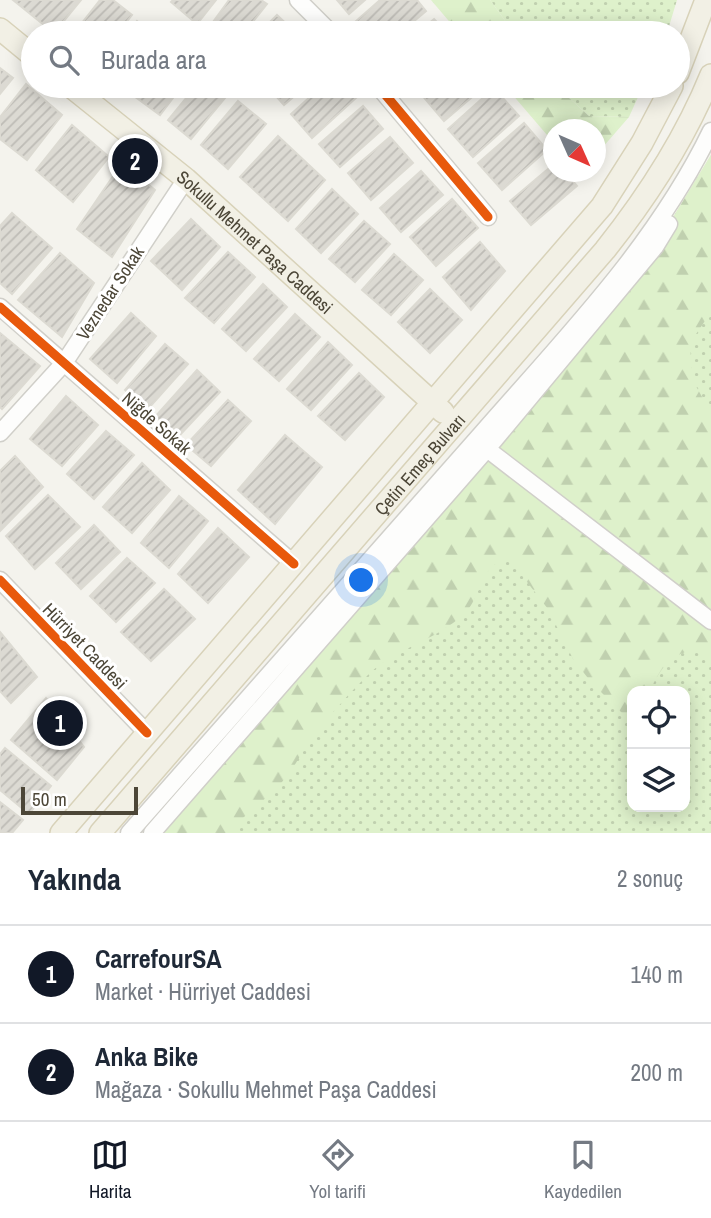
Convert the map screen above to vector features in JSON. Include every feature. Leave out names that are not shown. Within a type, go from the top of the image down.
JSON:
[{"type":"main road","points":[[690,42],[706,0]]},
{"type":"main road","points":[[0,29],[21,46]]},
{"type":"main road","name":"Çetin Emeç Bulvarı","points":[[100,833],[640,206],[680,142],[711,75]]},
{"type":"main road","name":"Sokullu Mehmet Paşa Caddesi","points":[[86,98],[186,179],[455,423]]},
{"type":"main road","name":"Çetin Emeç Bulvarı","points":[[61,833],[434,404],[602,206],[642,143],[666,98]]},
{"type":"street","points":[[298,0],[319,21]]},
{"type":"street","points":[[388,98],[488,217]]},
{"type":"street","points":[[129,833],[562,342],[650,234],[697,160],[711,131]]},
{"type":"street","points":[[152,833],[487,449],[655,247],[711,155]]},
{"type":"street","name":"Veznedar Sokak","points":[[0,433],[64,363],[186,179]]},
{"type":"street","name":"Niğde Sokak","points":[[0,307],[294,564]]},
{"type":"street","points":[[487,449],[711,621]]},
{"type":"street","name":"Hürriyet Caddesi","points":[[2,587],[147,733]]},
{"type":"green space","points":[[431,0],[490,0],[505,21],[449,21]]},
{"type":"green space","points":[[490,0],[677,0],[671,21],[505,21]]},
{"type":"green space","points":[[515,98],[569,98],[589,116],[629,117],[606,143],[606,119],[543,119],[543,130]]},
{"type":"green space","points":[[569,98],[638,98],[629,117],[589,116]]},
{"type":"green space","points":[[711,155],[711,833],[152,833],[655,247]]},
{"type":"green space","points":[[711,155],[711,312],[690,343],[692,379],[711,413],[711,663],[694,650],[685,652],[671,659],[652,686],[627,686],[627,718],[591,682],[573,659],[548,609],[510,560],[501,561],[488,572],[465,613],[442,630],[393,656],[363,680],[309,742],[282,782],[231,829],[231,833],[152,833],[655,247]]},
{"type":"building","points":[[13,0],[81,0],[64,21],[39,21]]},
{"type":"building","points":[[100,0],[113,0],[132,15],[127,21],[83,21]]},
{"type":"building","points":[[216,0],[199,21],[193,21],[171,2]]},
{"type":"building","points":[[229,0],[261,0],[267,4],[254,21],[214,21]]},
{"type":"building","points":[[337,0],[365,0],[349,14]]},
{"type":"building","points":[[380,0],[417,0],[426,11],[414,21],[356,21]]},
{"type":"building","points":[[277,15],[283,21],[271,21]]},
{"type":"building","points":[[0,68],[13,78],[0,94]]},
{"type":"building","points":[[21,90],[21,98],[42,98],[62,115],[27,160],[0,139],[0,117]]},
{"type":"building","points":[[137,98],[173,98],[160,115]]},
{"type":"building","points":[[186,98],[225,98],[191,139],[168,120]]},
{"type":"building","points":[[278,98],[292,98],[284,105]]},
{"type":"building","points":[[309,98],[356,98],[312,138],[291,114]]},
{"type":"building","points":[[424,98],[471,98],[444,121]]},
{"type":"building","points":[[483,98],[503,98],[519,116],[473,157],[448,129]]},
{"type":"building","points":[[238,101],[266,124],[228,169],[201,145]]},
{"type":"building","points":[[363,106],[383,129],[340,167],[319,144]]},
{"type":"building","points":[[524,123],[543,145],[543,154],[502,190],[478,163]]},
{"type":"building","points":[[72,125],[109,157],[73,202],[36,170]]},
{"type":"building","points":[[278,136],[325,180],[288,221],[240,177]]},
{"type":"building","points":[[390,137],[413,163],[371,200],[348,173]]},
{"type":"building","points":[[122,163],[155,190],[112,257],[77,229]]},
{"type":"building","points":[[421,171],[443,195],[401,232],[380,208]]},
{"type":"building","points":[[543,173],[543,182],[574,182],[577,186],[531,225],[510,201]]},
{"type":"building","points":[[332,189],[358,214],[321,253],[296,229]]},
{"type":"building","points":[[452,199],[478,228],[436,266],[410,237]]},
{"type":"building","points":[[12,213],[52,248],[12,294],[0,283],[0,226]]},
{"type":"building","points":[[191,219],[220,247],[182,290],[151,261]]},
{"type":"building","points":[[364,221],[390,244],[355,282],[329,259]]},
{"type":"building","points":[[480,242],[505,271],[471,310],[443,277]]},
{"type":"building","points":[[228,252],[255,277],[214,323],[185,298]]},
{"type":"building","points":[[60,253],[94,283],[62,337],[18,300]]},
{"type":"building","points":[[394,254],[423,280],[391,315],[362,290]]},
{"type":"building","points":[[263,284],[287,307],[246,351],[222,329]]},
{"type":"building","points":[[430,289],[462,320],[430,353],[398,322]]},
{"type":"building","points":[[131,313],[156,336],[117,383],[90,359]]},
{"type":"building","points":[[295,314],[320,337],[279,381],[254,359]]},
{"type":"building","points":[[0,333],[40,366],[2,409],[0,407]]},
{"type":"building","points":[[328,342],[352,365],[311,410],[287,389]]},
{"type":"building","points":[[165,344],[188,364],[147,410],[125,390]]},
{"type":"building","points":[[197,370],[220,392],[178,437],[155,417]]},
{"type":"building","points":[[359,373],[384,397],[345,440],[318,416]]},
{"type":"building","points":[[66,396],[98,425],[62,466],[30,439]]},
{"type":"building","points":[[228,400],[251,421],[211,466],[186,445]]},
{"type":"building","points":[[106,431],[134,455],[94,499],[67,474]]},
{"type":"building","points":[[285,435],[322,467],[275,524],[238,490]]},
{"type":"building","points":[[15,456],[43,487],[1,530],[0,471]]},
{"type":"building","points":[[142,463],[170,490],[132,533],[103,507]]},
{"type":"building","points":[[48,495],[80,527],[35,569],[6,536]]},
{"type":"building","points":[[179,496],[208,521],[169,568],[141,543]]},
{"type":"building","points":[[94,525],[120,552],[81,589],[56,563]]},
{"type":"building","points":[[218,528],[249,557],[208,603],[178,574]]},
{"type":"building","points":[[127,558],[155,583],[116,622],[90,596]]},
{"type":"building","points":[[164,589],[195,619],[151,661],[121,632]]},
{"type":"building","points":[[0,632],[37,677],[11,703],[0,691]]},
{"type":"building","points":[[46,698],[84,747],[57,780],[11,740]]},
{"type":"building","points":[[5,748],[51,786],[29,814],[0,790],[0,754]]},
{"type":"building","points":[[0,802],[23,820],[12,833],[0,833]]},
{"type":"cycle path","points":[[388,98],[488,217]]},
{"type":"cycle path","points":[[0,307],[294,564]]},
{"type":"cycle path","points":[[0,580],[147,733]]},
{"type":"place","name":"Anka Bike","points":[[135,161]]},
{"type":"place","name":"CarrefourSA","points":[[60,723]]}]
